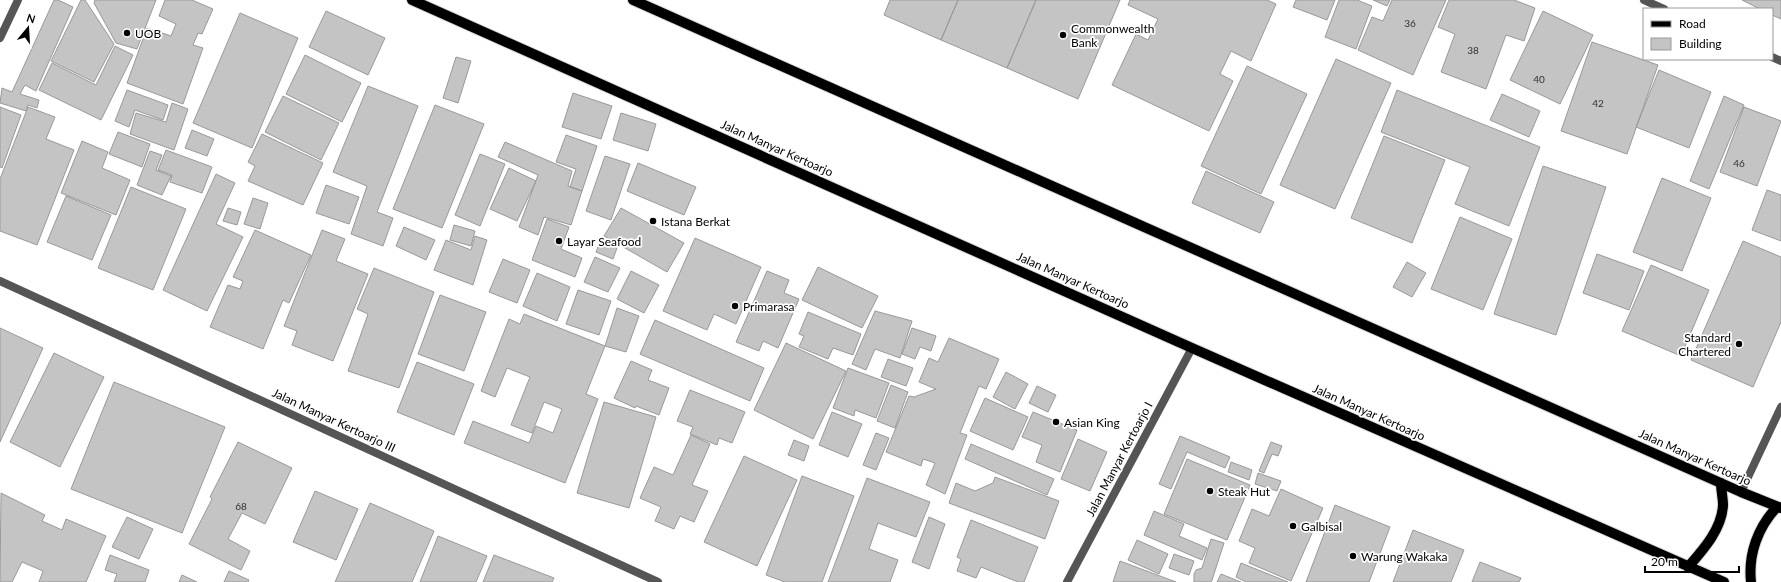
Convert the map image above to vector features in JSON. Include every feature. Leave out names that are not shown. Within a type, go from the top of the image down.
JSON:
[{"type":"main road","name":"Jalan Manyar Kertoarjo","points":[[412,0],[1192,348],[1724,582]]},
{"type":"main road","name":"Jalan Manyar Kertoarjo","points":[[633,0],[1779,508]]},
{"type":"main road","points":[[1688,567],[1709,543],[1717,527],[1723,506],[1721,483]]},
{"type":"main road","points":[[1751,582],[1750,568],[1754,547],[1761,527],[1779,508]]},
{"type":"street","points":[[0,38],[18,0]]},
{"type":"street","points":[[1644,0],[1662,8]]},
{"type":"street","name":"Jalan Manyar Kertoarjo III","points":[[0,280],[658,582]]},
{"type":"street","name":"Jalan Manyar Kertoarjo I","points":[[1067,582],[1192,348]]},
{"type":"street","points":[[1741,492],[1781,407]]},
{"type":"building","points":[[54,0],[58,0],[73,7],[36,91],[25,85],[20,94],[39,100],[37,108],[28,105],[26,111],[0,103],[2,88],[12,92]]},
{"type":"building","points":[[81,0],[85,0],[114,44],[94,82],[51,61]]},
{"type":"building","name":"UOB","points":[[95,0],[156,0],[137,49],[116,43],[94,3]]},
{"type":"building","points":[[165,0],[192,0],[213,9],[202,34],[198,33],[193,45],[203,48],[183,104],[127,83],[147,28],[171,36],[176,24],[159,16]]},
{"type":"building","points":[[890,0],[958,0],[941,40],[884,15]]},
{"type":"building","points":[[958,0],[1036,0],[1007,68],[941,40]]},
{"type":"building","points":[[1036,0],[1120,0],[1078,99],[1007,68]]},
{"type":"building","points":[[1130,0],[1267,0],[1276,4],[1251,61],[1231,51],[1220,74],[1233,81],[1209,131],[1112,85],[1136,34],[1148,40],[1158,19],[1128,5]]},
{"type":"building","points":[[1296,0],[1335,0],[1327,20],[1293,7]]},
{"type":"building","points":[[1339,0],[1357,0],[1372,6],[1356,49],[1325,37]]},
{"type":"building","points":[[1373,0],[1390,0],[1387,6]]},
{"type":"building","points":[[1392,0],[1446,0],[1413,75],[1358,50],[1372,17],[1383,21]]},
{"type":"building","points":[[1449,0],[1514,0],[1535,8],[1524,41],[1506,35],[1486,89],[1441,72],[1455,34],[1438,27]]},
{"type":"building","points":[[1742,0],[1781,0],[1781,19],[1773,15],[1773,8],[1758,8]]},
{"type":"building","points":[[326,11],[385,38],[368,75],[309,47]]},
{"type":"building","points":[[1543,11],[1593,35],[1560,104],[1510,80]]},
{"type":"building","points":[[240,13],[298,38],[252,148],[193,123]]},
{"type":"building","points":[[1592,42],[1658,65],[1627,154],[1561,131]]},
{"type":"building","points":[[115,46],[133,55],[101,120],[39,90],[52,63],[96,85]]},
{"type":"building","points":[[305,55],[361,83],[342,122],[286,94]]},
{"type":"building","points":[[456,57],[471,61],[458,103],[443,98]]},
{"type":"building","points":[[1336,59],[1391,83],[1335,209],[1280,185]]},
{"type":"building","points":[[1247,66],[1307,94],[1261,194],[1201,166]]},
{"type":"building","points":[[1659,70],[1711,92],[1689,148],[1636,127]]},
{"type":"building","points":[[368,86],[418,106],[377,212],[393,218],[383,246],[351,234],[367,186],[333,172]]},
{"type":"building","points":[[127,90],[168,105],[163,120],[135,110],[129,127],[115,121]]},
{"type":"building","points":[[1397,90],[1540,147],[1509,226],[1455,204],[1470,167],[1381,132]]},
{"type":"building","points":[[573,93],[612,106],[601,139],[562,127]]},
{"type":"building","points":[[1502,94],[1540,111],[1529,137],[1490,120]]},
{"type":"building","points":[[283,96],[339,123],[321,160],[265,132]]},
{"type":"building","points":[[1724,96],[1744,105],[1709,189],[1690,181]]},
{"type":"building","points":[[172,103],[188,109],[174,150],[130,134],[136,113],[166,122]]},
{"type":"building","points":[[435,105],[484,124],[442,228],[393,209]]},
{"type":"building","points":[[0,107],[21,115],[2,168],[0,167]]},
{"type":"building","points":[[28,107],[55,117],[46,139],[74,150],[37,245],[0,231],[0,179]]},
{"type":"building","points":[[1744,107],[1781,121],[1757,186],[1720,172]]},
{"type":"building","points":[[621,113],[656,124],[648,151],[613,140]]},
{"type":"building","points":[[192,130],[214,139],[207,156],[185,148]]},
{"type":"building","points":[[118,132],[150,144],[142,167],[109,154]]},
{"type":"building","points":[[262,134],[323,163],[303,205],[248,181],[255,166],[248,162]]},
{"type":"building","points":[[566,135],[597,146],[582,191],[570,187],[576,169],[556,162]]},
{"type":"building","points":[[1384,136],[1445,160],[1412,243],[1351,218]]},
{"type":"building","points":[[82,141],[108,152],[102,168],[130,180],[116,215],[61,193]]},
{"type":"building","points":[[505,142],[572,171],[568,186],[582,191],[571,225],[544,217],[538,235],[519,227],[538,175],[498,157]]},
{"type":"building","points":[[166,150],[212,167],[202,193],[170,182],[172,175],[158,170]]},
{"type":"building","points":[[150,151],[162,155],[156,170],[171,176],[162,195],[137,185]]},
{"type":"building","points":[[480,154],[505,164],[480,226],[455,215]]},
{"type":"building","points":[[605,156],[630,164],[611,220],[586,211]]},
{"type":"building","points":[[638,163],[696,187],[684,215],[627,191]]},
{"type":"building","points":[[1543,166],[1606,187],[1556,335],[1494,314]]},
{"type":"building","points":[[509,168],[536,181],[517,221],[490,209]]},
{"type":"building","points":[[1206,171],[1274,202],[1260,233],[1192,203]]},
{"type":"building","points":[[216,174],[235,183],[216,224],[243,237],[207,311],[163,290]]},
{"type":"building","points":[[1662,178],[1711,198],[1682,271],[1633,252]]},
{"type":"building","points":[[326,185],[359,197],[349,224],[316,213]]},
{"type":"building","points":[[131,187],[186,209],[153,290],[98,268]]},
{"type":"building","points":[[1767,190],[1781,195],[1781,241],[1752,230]]},
{"type":"building","points":[[66,196],[111,215],[92,260],[47,242]]},
{"type":"building","points":[[253,198],[268,203],[260,229],[244,224]]},
{"type":"building","points":[[228,208],[241,212],[237,225],[223,221]]},
{"type":"building","points":[[621,208],[684,243],[667,272],[604,236]]},
{"type":"building","points":[[1460,217],[1512,239],[1483,310],[1431,289]]},
{"type":"building","points":[[547,219],[569,227],[561,249],[582,258],[575,277],[532,260]]},
{"type":"building","points":[[454,225],[475,231],[471,246],[450,240]]},
{"type":"building","points":[[404,227],[435,240],[426,260],[396,246]]},
{"type":"building","points":[[255,230],[311,255],[289,303],[283,300],[263,349],[210,327],[228,285],[240,289],[243,281],[233,277]]},
{"type":"building","points":[[322,230],[345,239],[336,261],[368,274],[333,361],[292,345],[297,331],[284,326]]},
{"type":"building","points":[[475,236],[487,240],[473,285],[434,270],[446,240],[471,250]]},
{"type":"building","points":[[695,238],[761,267],[736,324],[714,314],[707,330],[663,311]]},
{"type":"building","points":[[1743,241],[1781,257],[1781,322],[1753,387],[1691,360]]},
{"type":"building","points":[[600,242],[617,248],[613,259],[596,252]]},
{"type":"building","points":[[1597,254],[1644,271],[1629,310],[1583,293]]},
{"type":"building","points":[[595,257],[620,268],[608,292],[584,282]]},
{"type":"building","points":[[503,259],[530,270],[517,303],[489,292]]},
{"type":"building","points":[[1407,262],[1426,273],[1412,297],[1393,287]]},
{"type":"building","points":[[1651,265],[1709,290],[1681,356],[1622,331]]},
{"type":"building","points":[[818,267],[878,296],[862,328],[802,300]]},
{"type":"building","points":[[374,268],[434,292],[399,388],[348,371],[368,314],[357,309]]},
{"type":"building","points":[[631,271],[659,285],[644,313],[617,299]]},
{"type":"building","points":[[767,271],[789,280],[784,293],[799,299],[778,348],[763,341],[759,351],[736,342]]},
{"type":"building","points":[[537,273],[570,287],[557,321],[523,306]]},
{"type":"building","points":[[578,290],[611,301],[599,335],[566,324]]},
{"type":"building","points":[[440,295],[486,312],[464,371],[418,354]]},
{"type":"building","points":[[617,308],[639,316],[626,352],[605,346]]},
{"type":"building","points":[[875,311],[912,321],[900,358],[875,349],[866,370],[852,364]]},
{"type":"building","points":[[808,312],[861,334],[853,355],[833,348],[828,359],[799,347],[804,336],[799,334]]},
{"type":"building","points":[[524,314],[605,346],[586,394],[598,399],[565,483],[464,443],[473,421],[529,443],[536,426],[553,433],[562,409],[544,402],[532,433],[511,425],[530,377],[507,368],[495,397],[481,391],[509,319],[520,324]]},
{"type":"building","points":[[655,320],[764,368],[750,401],[640,354]]},
{"type":"building","points":[[0,328],[43,348],[0,442]]},
{"type":"building","points":[[912,328],[936,336],[931,351],[920,347],[915,359],[902,354]]},
{"type":"building","points":[[949,338],[999,359],[986,389],[979,386],[960,433],[967,435],[945,494],[926,485],[935,463],[923,459],[921,466],[886,452],[909,396],[914,397],[936,389],[919,382],[929,358],[938,362]]},
{"type":"building","points":[[786,343],[846,371],[813,439],[754,410]]},
{"type":"building","points":[[54,353],[104,377],[60,467],[10,442]]},
{"type":"building","points":[[888,359],[913,368],[906,386],[881,377]]},
{"type":"building","points":[[631,361],[652,370],[648,380],[669,388],[659,415],[636,406],[635,408],[614,398]]},
{"type":"building","points":[[417,362],[474,384],[454,435],[397,412]]},
{"type":"building","points":[[848,368],[889,383],[876,418],[855,410],[854,416],[833,408]]},
{"type":"building","points":[[1006,372],[1028,384],[1015,409],[993,397]]},
{"type":"building","points":[[114,382],[225,427],[182,533],[71,489]]},
{"type":"building","points":[[891,385],[908,392],[895,428],[877,421]]},
{"type":"building","points":[[1037,386],[1056,395],[1048,412],[1029,403]]},
{"type":"building","points":[[690,390],[745,412],[732,443],[719,438],[717,445],[690,434],[693,427],[677,421]]},
{"type":"building","points":[[985,398],[1028,417],[1013,450],[970,431]]},
{"type":"building","points":[[604,402],[656,417],[629,508],[577,493]]},
{"type":"building","points":[[832,412],[862,424],[848,457],[819,445]]},
{"type":"building","points":[[1033,412],[1077,430],[1060,472],[1036,462],[1042,445],[1022,437]]},
{"type":"building","points":[[876,433],[889,438],[876,470],[863,465]]},
{"type":"building","points":[[691,435],[710,444],[692,485],[708,491],[694,522],[680,516],[674,529],[655,521],[661,507],[640,498],[654,467],[673,475]]},
{"type":"building","points":[[1180,436],[1230,457],[1225,468],[1187,452],[1171,489],[1159,484]]},
{"type":"building","points":[[1078,439],[1107,452],[1090,491],[1061,479]]},
{"type":"building","points":[[794,440],[809,446],[804,461],[788,455]]},
{"type":"building","points":[[238,442],[292,468],[265,524],[242,513],[228,539],[250,551],[241,570],[189,544],[212,499],[210,497]]},
{"type":"building","points":[[1271,442],[1282,446],[1278,456],[1272,454],[1264,473],[1259,471]]},
{"type":"building","points":[[971,444],[1054,479],[1047,495],[965,459]]},
{"type":"building","points":[[744,456],[797,480],[757,566],[704,542]]},
{"type":"building","points":[[1187,459],[1250,485],[1227,540],[1164,514]]},
{"type":"building","points":[[1231,462],[1252,470],[1249,480],[1228,472]]},
{"type":"building","points":[[1258,473],[1281,481],[1277,491],[1255,484]]},
{"type":"building","points":[[802,476],[854,496],[822,582],[785,582],[766,575]]},
{"type":"building","points":[[995,477],[1059,501],[1045,539],[949,503],[956,483],[975,491],[993,483]]},
{"type":"building","points":[[867,478],[930,502],[916,537],[878,523],[869,549],[898,560],[890,582],[828,582]]},
{"type":"building","points":[[1281,489],[1323,508],[1291,581],[1249,563],[1255,548],[1239,541],[1252,509],[1269,516]]},
{"type":"building","points":[[315,491],[358,509],[336,560],[293,542]]},
{"type":"building","points":[[1,493],[45,515],[42,521],[62,530],[66,519],[106,536],[86,582],[39,582],[43,571],[22,562],[12,582],[0,582]]},
{"type":"building","points":[[370,503],[434,531],[412,582],[335,582]]},
{"type":"building","points":[[1335,505],[1390,527],[1369,582],[1306,582]]},
{"type":"building","points":[[1154,511],[1184,524],[1179,536],[1207,548],[1202,560],[1144,535]]},
{"type":"building","points":[[127,517],[153,529],[139,559],[112,547]]},
{"type":"building","points":[[929,517],[945,524],[929,569],[912,562]]},
{"type":"building","points":[[971,520],[1038,547],[1024,582],[1018,582],[981,567],[976,578],[957,571],[961,559],[957,557]]},
{"type":"building","points":[[1413,530],[1464,550],[1451,582],[1393,582]]},
{"type":"building","points":[[438,536],[487,556],[476,582],[420,582]]},
{"type":"building","points":[[1211,539],[1224,543],[1212,580],[1211,582],[1194,582],[1194,574],[1196,570],[1202,568]]},
{"type":"building","points":[[1137,540],[1168,554],[1159,574],[1128,560]]},
{"type":"building","points":[[1174,554],[1194,561],[1189,575],[1169,568]]},
{"type":"building","points":[[110,555],[149,570],[145,582],[114,582],[117,574],[105,570]]},
{"type":"building","points":[[494,555],[554,578],[552,582],[483,582]]},
{"type":"building","points":[[1120,561],[1176,582],[1113,582]]},
{"type":"building","points":[[1480,562],[1521,578],[1519,582],[1472,582]]},
{"type":"building","points":[[1241,563],[1288,582],[1246,582],[1236,577]]},
{"type":"building","points":[[229,571],[249,580],[248,582],[224,582]]},
{"type":"building","points":[[1221,574],[1241,582],[1217,582]]},
{"type":"building","points":[[182,575],[197,582],[179,582]]},
{"type":"place","name":"UOB","points":[[127,33]]},
{"type":"place","name":"Commonwealth Bank","points":[[1063,35]]},
{"type":"place","name":"Istana Berkat","points":[[653,221]]},
{"type":"place","name":"Layar Seafood","points":[[559,241]]},
{"type":"place","name":"Primarasa","points":[[735,306]]},
{"type":"place","name":"Standard Chartered","points":[[1739,344]]},
{"type":"place","name":"Asian King","points":[[1056,422]]},
{"type":"place","name":"Steak Hut","points":[[1210,491]]},
{"type":"place","name":"Galbisal","points":[[1293,526]]},
{"type":"place","name":"Warung Wakaka","points":[[1353,556]]}]
